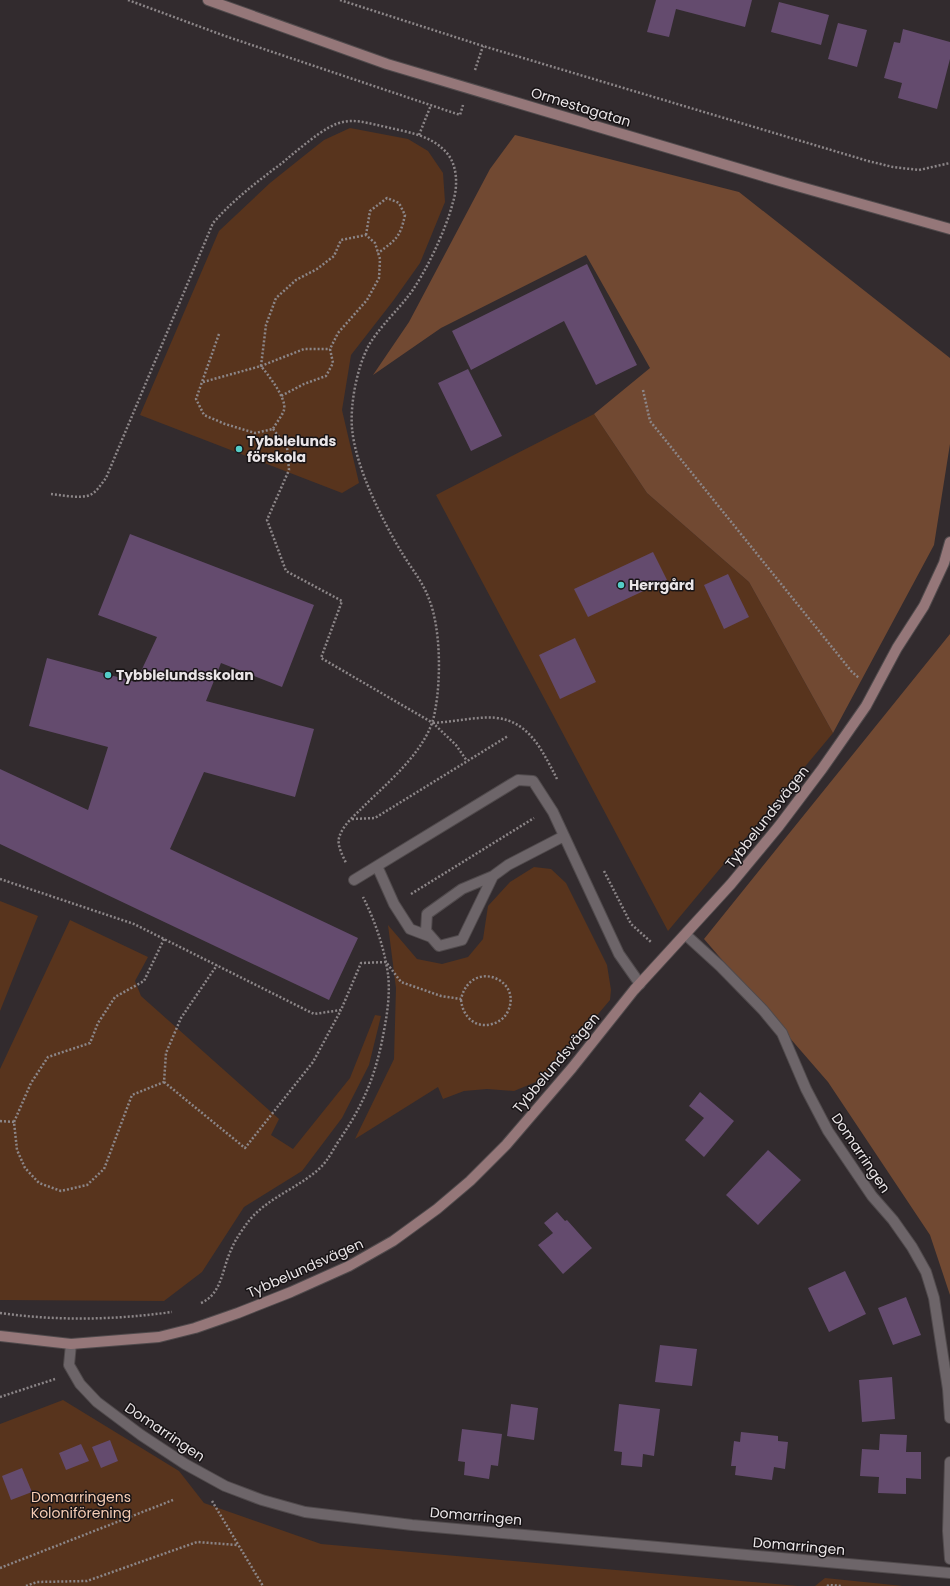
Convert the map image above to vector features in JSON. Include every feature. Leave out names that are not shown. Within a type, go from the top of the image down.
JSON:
[{"type":"street","name":"Ormestagatan","points":[[208,0],[386,64],[782,182],[950,229]]},
{"type":"street","name":"Tybbelundsvägen","points":[[0,1336],[71,1344],[160,1337],[195,1328],[291,1292],[349,1266],[393,1241],[470,1181],[506,1145],[572,1068],[640,984],[731,884],[779,826],[822,769],[866,706],[924,606],[944,563],[950,542]]},
{"type":"street","points":[[354,880],[518,780],[533,782],[553,812],[619,954],[640,984]]},
{"type":"street","points":[[493,876],[462,940],[439,946],[426,931],[427,914],[462,889],[493,876],[508,865],[564,836]]},
{"type":"street","points":[[377,866],[394,904],[410,929],[431,937]]},
{"type":"street","name":"Domarringen","points":[[686,935],[720,966],[763,1010],[782,1033],[806,1089],[828,1131],[872,1196],[893,1220],[912,1247],[923,1266],[934,1298],[948,1389],[950,1418]]},
{"type":"street","name":"Domarringen","points":[[71,1344],[69,1365],[80,1384],[97,1402],[141,1435],[201,1473],[225,1486],[262,1500],[305,1512],[420,1525],[950,1573]]},
{"type":"street","points":[[950,1462],[948,1531],[950,1559]]},
{"type":"path","points":[[128,0],[225,36],[460,115]]},
{"type":"path","points":[[340,0],[484,46],[868,161],[893,167],[919,170],[950,163]]},
{"type":"path","points":[[419,135],[431,105]]},
{"type":"path","points":[[51,494],[90,495],[96,491],[106,478],[213,224],[229,205],[314,138],[335,124],[342,122],[356,121],[419,135],[439,146],[446,152],[453,162],[456,173],[454,202],[439,239],[417,283],[386,321],[365,352],[352,401],[352,428],[355,446],[365,477],[386,524],[422,583],[430,600],[437,633],[438,657],[436,707],[433,723],[427,737],[395,776],[351,819],[342,830],[339,837],[339,844],[343,857],[373,917],[386,962],[388,976],[388,1011],[381,1048],[370,1087],[350,1125],[323,1164],[314,1173],[249,1220],[230,1251],[218,1288],[213,1296],[195,1306]]},
{"type":"path","points":[[366,235],[370,211],[387,198],[399,203],[405,215],[402,231],[393,242],[378,253]]},
{"type":"path","points":[[219,334],[196,399],[204,415],[225,424],[255,433],[273,429],[284,411],[285,403],[281,396],[272,380],[261,366],[266,325],[276,298],[296,280],[317,269],[334,256],[341,240],[366,235],[376,243],[380,259],[379,278],[367,300],[338,333],[330,349],[333,363],[326,376],[304,384],[281,396]]},
{"type":"path","points":[[203,382],[261,366],[304,348],[330,349]]},
{"type":"path","points":[[643,390],[650,421],[852,672],[874,690]]},
{"type":"path","points":[[273,429],[287,447],[289,470],[267,520],[286,571],[342,601],[321,658],[433,723],[456,745],[467,761]]},
{"type":"path","points":[[351,819],[375,818],[508,736]]},
{"type":"path","points":[[373,917],[534,818]]},
{"type":"path","points":[[0,879],[134,924],[314,1014],[342,1010]]},
{"type":"path","points":[[164,939],[144,981],[115,997],[98,1023],[90,1043],[48,1056],[31,1083],[14,1122],[16,1150],[25,1168],[39,1183],[61,1191],[87,1185],[104,1169],[132,1095],[164,1082]]},
{"type":"path","points":[[386,962],[401,982],[441,996],[461,999]]},
{"type":"path","points":[[164,1082],[245,1148],[313,1062],[342,1010],[361,963],[386,962]]},
{"type":"path","points":[[164,1082],[166,1053],[180,1018],[217,965]]},
{"type":"path","points":[[482,976],[491,976],[498,979],[505,985],[509,992],[510,1000],[506,1015],[500,1021],[485,1025],[477,1024],[470,1020],[461,1007],[461,999],[467,984],[482,976]]},
{"type":"path","points":[[0,1121],[14,1122]]},
{"type":"path","points":[[0,1313],[80,1319],[117,1318],[172,1312]]},
{"type":"path","points":[[0,1397],[74,1373]]},
{"type":"path","points":[[201,1473],[213,1505],[263,1586]]},
{"type":"path","points":[[0,1568],[173,1500]]},
{"type":"path","points":[[26,1586],[37,1582],[87,1581],[198,1542],[237,1545]]},
{"type":"path","points":[[827,1586],[842,1586]]},
{"type":"green space","points":[[350,128],[408,139],[428,151],[443,173],[445,202],[420,263],[393,301],[351,355],[342,410],[359,483],[342,493],[140,415],[219,231],[270,183],[324,140]]},
{"type":"green space","points":[[594,414],[647,493],[749,582],[833,733],[668,931],[436,495]]},
{"type":"green space","points":[[534,867],[551,869],[566,883],[607,965],[611,990],[610,1000],[543,1079],[514,1091],[487,1089],[464,1091],[443,1099],[438,1087],[355,1139],[394,1059],[396,988],[388,925],[417,959],[442,964],[468,957],[483,939],[488,906],[510,882]]},
{"type":"green space","points":[[0,901],[38,916],[0,1011]]},
{"type":"green space","points":[[70,920],[148,957],[135,981],[141,996],[279,1119],[271,1135],[293,1149],[350,1078],[375,1015],[381,1016],[369,1065],[342,1118],[302,1171],[244,1207],[202,1272],[164,1301],[0,1300],[0,1069]]},
{"type":"green space","name":"Domarringens Koloniförening","points":[[63,1400],[179,1471],[204,1503],[321,1544],[798,1586],[0,1586],[0,1424]]},
{"type":"green space","points":[[825,1578],[903,1586],[815,1586]]},
{"type":"shaded area","points":[[515,135],[739,192],[950,358],[950,444],[934,545],[833,733],[749,582],[647,493],[594,414],[650,368],[586,255],[441,328],[373,375],[409,322],[490,169]]},
{"type":"shaded area","points":[[950,634],[950,1295],[930,1235],[828,1082],[704,939]]},
{"type":"building","points":[[656,0],[752,0],[745,27],[676,9],[669,37],[647,32]]},
{"type":"building","points":[[779,2],[829,15],[821,45],[771,32]]},
{"type":"building","points":[[838,23],[867,30],[857,67],[828,59]]},
{"type":"building","points":[[903,29],[950,42],[950,59],[937,109],[898,98],[902,83],[884,78],[894,42],[900,43]]},
{"type":"building","points":[[587,264],[637,365],[596,385],[564,321],[471,370],[452,331]]},
{"type":"building","points":[[468,369],[502,436],[471,451],[438,383]]},
{"type":"building","points":[[130,534],[314,605],[282,687],[221,663],[206,701],[314,729],[295,797],[204,772],[170,849],[358,938],[329,1000],[0,844],[0,769],[88,810],[108,747],[29,726],[47,658],[136,682],[157,637],[98,615]]},
{"type":"building","name":"Herrgård","points":[[653,552],[667,580],[588,617],[574,589]]},
{"type":"building","points":[[728,574],[749,617],[724,629],[704,585]]},
{"type":"building","points":[[575,638],[596,682],[560,699],[539,655]]},
{"type":"building","points":[[700,1092],[734,1121],[704,1157],[685,1140],[704,1118],[689,1106]]},
{"type":"building","points":[[768,1150],[801,1180],[758,1225],[726,1195]]},
{"type":"building","points":[[557,1212],[565,1221],[567,1220],[592,1248],[563,1274],[538,1245],[553,1233],[544,1223]]},
{"type":"building","points":[[845,1271],[866,1314],[829,1332],[808,1288]]},
{"type":"building","points":[[906,1297],[921,1335],[893,1345],[878,1308]]},
{"type":"building","points":[[660,1345],[697,1349],[692,1386],[655,1382]]},
{"type":"building","points":[[892,1377],[895,1419],[862,1422],[859,1380]]},
{"type":"building","points":[[511,1404],[538,1408],[534,1440],[507,1436]]},
{"type":"building","points":[[619,1404],[660,1409],[654,1456],[643,1454],[642,1467],[621,1465],[622,1452],[614,1451]]},
{"type":"building","points":[[462,1429],[502,1434],[498,1466],[491,1465],[489,1479],[464,1475],[465,1462],[458,1461]]},
{"type":"building","points":[[741,1432],[778,1436],[778,1441],[788,1442],[785,1469],[774,1467],[772,1480],[735,1475],[736,1466],[731,1466],[734,1441],[740,1442]]},
{"type":"building","points":[[880,1434],[907,1435],[906,1452],[921,1452],[921,1479],[906,1478],[906,1494],[878,1493],[879,1477],[860,1476],[862,1449],[879,1450]]},
{"type":"building","points":[[110,1440],[118,1461],[101,1468],[92,1447]]},
{"type":"building","points":[[81,1444],[89,1461],[66,1470],[59,1453]]},
{"type":"building","points":[[22,1468],[32,1492],[11,1500],[2,1476]]},
{"type":"place","name":"Tybblelunds förskola","points":[[239,449]]},
{"type":"place","name":"Herrgård","points":[[621,585]]},
{"type":"place","name":"Tybblelundsskolan","points":[[108,675]]}]
